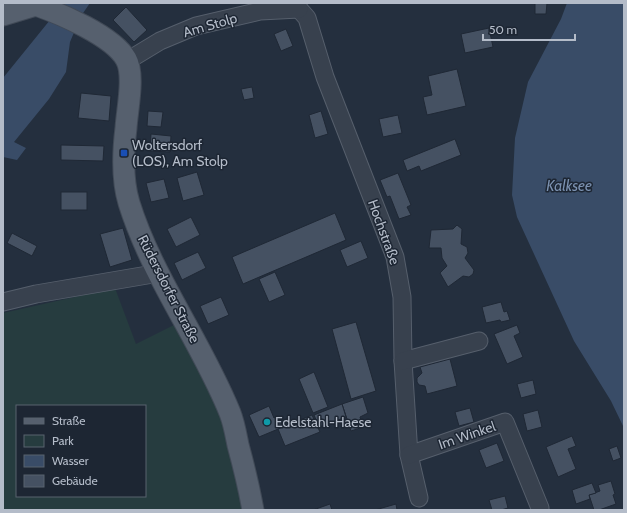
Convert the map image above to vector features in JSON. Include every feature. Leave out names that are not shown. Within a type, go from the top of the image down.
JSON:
[{"type":"main road","points":[[3,15],[38,5],[93,31],[122,52],[127,61]]},
{"type":"main road","name":"Rüdersdorfer Straße","points":[[127,61],[130,89],[124,146],[129,201],[142,237],[159,273],[199,348],[230,414],[253,510]]},
{"type":"street","name":"Am Stolp","points":[[127,61],[160,41],[196,26],[260,11],[298,6]]},
{"type":"street","name":"Hochstraße","points":[[298,6],[307,18],[325,77],[395,257],[402,297],[403,361],[409,455],[419,498]]},
{"type":"street","points":[[3,302],[36,294],[159,273]]},
{"type":"street","points":[[403,361],[479,340]]},
{"type":"street","name":"Im Winkel","points":[[409,455],[505,422],[540,508]]},
{"type":"green space","points":[[115,288],[136,344],[184,320],[230,414],[248,510],[3,510],[3,313]]},
{"type":"water","points":[[58,3],[90,3],[81,16],[70,42],[66,72],[49,99],[14,142],[26,148],[17,160],[3,157],[3,78],[50,20]]},
{"type":"water","name":"Kalksee","points":[[567,3],[624,3],[624,428],[611,401],[574,341],[517,217],[512,195],[515,138],[528,82],[561,19]]},
{"type":"building","points":[[535,3],[547,3],[546,14],[535,14]]},
{"type":"building","points":[[126,7],[147,30],[134,42],[113,20]]},
{"type":"building","points":[[489,28],[493,47],[465,53],[461,34]]},
{"type":"building","points":[[286,29],[293,46],[281,51],[274,34]]},
{"type":"building","points":[[457,69],[466,106],[427,115],[423,97],[432,95],[428,76]]},
{"type":"building","points":[[252,87],[254,98],[244,100],[241,89]]},
{"type":"building","points":[[81,93],[111,96],[109,121],[78,118]]},
{"type":"building","points":[[148,111],[163,112],[161,127],[147,126]]},
{"type":"building","points":[[321,111],[328,134],[315,138],[309,115]]},
{"type":"building","points":[[398,115],[402,133],[383,137],[379,119]]},
{"type":"building","points":[[151,134],[171,136],[170,152],[150,151]]},
{"type":"building","points":[[455,139],[461,155],[421,171],[419,166],[407,171],[403,160]]},
{"type":"building","points":[[61,145],[104,146],[103,161],[61,160]]},
{"type":"building","points":[[197,172],[204,195],[183,201],[177,178]]},
{"type":"building","points":[[398,173],[411,205],[407,207],[411,215],[399,219],[390,196],[387,197],[380,180]]},
{"type":"building","points":[[164,179],[169,198],[151,202],[146,183]]},
{"type":"building","points":[[61,192],[87,192],[87,210],[61,210]]},
{"type":"building","points":[[335,213],[346,240],[243,284],[232,257]]},
{"type":"building","points":[[191,217],[200,235],[176,247],[167,229]]},
{"type":"building","points":[[457,225],[462,229],[461,244],[467,247],[468,253],[465,258],[474,270],[473,274],[469,277],[463,276],[448,287],[440,273],[447,266],[442,258],[441,248],[429,248],[431,230],[453,229]]},
{"type":"building","points":[[123,228],[132,260],[110,267],[100,234]]},
{"type":"building","points":[[12,233],[37,246],[32,256],[7,243]]},
{"type":"building","points":[[361,241],[368,258],[347,267],[340,250]]},
{"type":"building","points":[[198,252],[206,268],[182,280],[174,263]]},
{"type":"building","points":[[275,272],[285,295],[269,302],[259,279]]},
{"type":"building","points":[[221,297],[229,315],[208,324],[200,306]]},
{"type":"building","points":[[501,302],[504,312],[507,311],[510,320],[501,322],[500,320],[486,323],[482,307]]},
{"type":"building","points":[[356,322],[376,391],[351,399],[332,329]]},
{"type":"building","points":[[517,325],[520,333],[514,336],[523,357],[507,364],[494,334]]},
{"type":"building","points":[[450,359],[457,386],[427,394],[425,386],[419,385],[417,382],[417,378],[422,373],[420,367]]},
{"type":"building","points":[[314,372],[328,407],[313,413],[299,379]]},
{"type":"building","points":[[533,380],[536,394],[521,398],[517,384]]},
{"type":"building","points":[[363,397],[368,413],[360,417],[363,427],[351,431],[342,404]]},
{"type":"building","points":[[342,404],[346,417],[319,427],[314,415]]},
{"type":"building","name":"Edelstahl-Haese","points":[[269,406],[274,418],[278,416],[283,427],[259,437],[249,415]]},
{"type":"building","points":[[470,408],[474,422],[459,426],[455,412]]},
{"type":"building","points":[[538,410],[542,427],[527,431],[523,414]]},
{"type":"building","points":[[312,415],[320,432],[285,446],[278,429]]},
{"type":"building","points":[[572,436],[576,446],[568,449],[576,469],[558,477],[546,447]]},
{"type":"building","points":[[497,443],[504,461],[486,468],[479,450]]},
{"type":"building","points":[[617,446],[621,458],[613,461],[609,449]]},
{"type":"building","points":[[611,481],[616,504],[599,510],[594,510],[589,495],[600,491],[598,485]]},
{"type":"building","points":[[592,483],[596,493],[589,495],[590,499],[576,504],[572,490]]},
{"type":"building","points":[[505,496],[508,508],[492,510],[489,500]]},
{"type":"building","points":[[330,504],[332,510],[313,510]]},
{"type":"building","points":[[396,504],[397,510],[375,510]]},
{"type":"place","name":"Woltersdorf (LOS), Am Stolp","points":[[124,153]]},
{"type":"place","name":"Edelstahl-Haese","points":[[267,422]]}]
